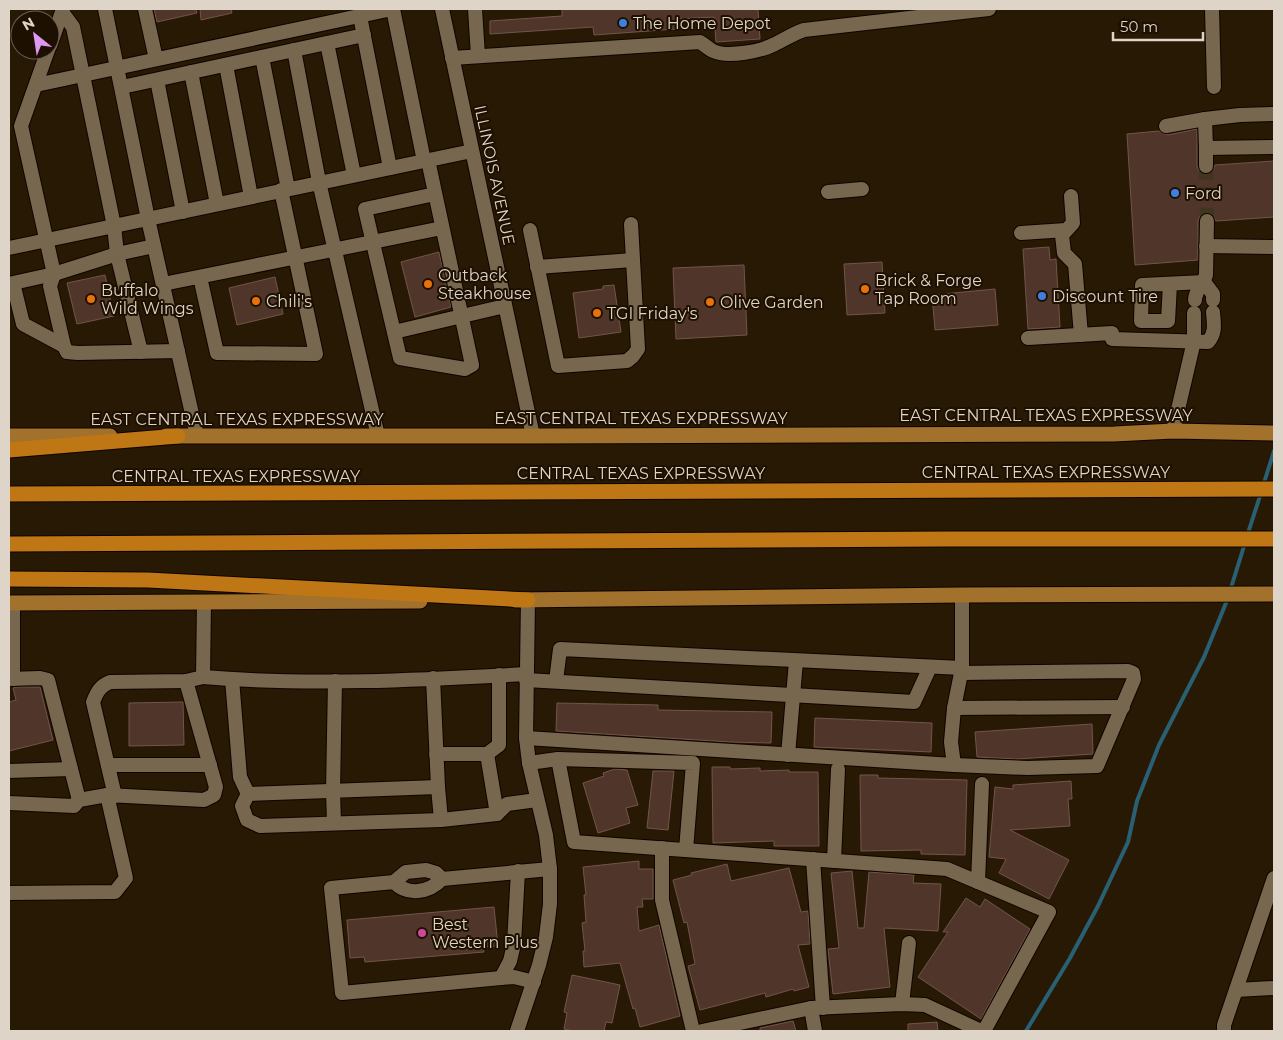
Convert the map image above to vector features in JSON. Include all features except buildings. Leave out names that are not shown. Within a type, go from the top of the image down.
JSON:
[{"type":"highway","points":[[9,450],[178,436]]},
{"type":"highway","name":"CENTRAL TEXAS EXPRESSWAY","points":[[9,494],[1274,489]]},
{"type":"highway","points":[[9,544],[1274,539]]},
{"type":"highway","points":[[9,579],[148,580],[528,600]]},
{"type":"main road","name":"EAST CENTRAL TEXAS EXPRESSWAY","points":[[9,436],[1114,434],[1174,431],[1274,433]]},
{"type":"main road","points":[[11,603],[1274,594]]},
{"type":"street","points":[[105,9],[148,219],[197,436]]},
{"type":"street","points":[[145,9],[156,59]]},
{"type":"street","points":[[36,84],[392,9],[435,194],[472,365],[465,369],[400,358],[365,209],[435,194]]},
{"type":"street","name":"ILLINOIS AVENUE","points":[[442,9],[533,436]]},
{"type":"street","points":[[475,9],[478,56]]},
{"type":"street","points":[[452,58],[700,42],[714,52],[726,54],[764,49],[778,43],[791,34],[804,30],[988,9]]},
{"type":"street","points":[[1212,9],[1214,87]]},
{"type":"street","points":[[63,10],[73,27],[114,226],[117,254],[141,352]]},
{"type":"street","points":[[360,16],[390,168]]},
{"type":"street","points":[[122,87],[364,35]]},
{"type":"street","points":[[327,43],[354,175]]},
{"type":"street","points":[[294,50],[319,182],[378,436]]},
{"type":"street","points":[[200,277],[217,353],[316,354],[295,258],[262,57]]},
{"type":"street","points":[[44,60],[21,126],[54,274],[50,286],[64,346],[67,352],[178,351]]},
{"type":"street","points":[[226,65],[251,197]]},
{"type":"street","points":[[192,72],[216,204]]},
{"type":"street","points":[[157,80],[183,212]]},
{"type":"street","points":[[1166,126],[1240,115],[1274,114]]},
{"type":"street","points":[[1205,119],[1206,166]]},
{"type":"street","points":[[1206,148],[1274,147]]},
{"type":"street","points":[[9,248],[472,151]]},
{"type":"street","points":[[828,192],[862,189]]},
{"type":"street","points":[[1071,196],[1073,223],[1062,235],[1064,253],[1075,264],[1081,335]]},
{"type":"street","points":[[1174,431],[1194,342],[1195,294],[1204,282],[1206,275],[1207,222]]},
{"type":"street","points":[[530,230],[558,366],[626,361],[638,349],[631,224]]},
{"type":"street","points":[[163,284],[442,228]]},
{"type":"street","points":[[1021,233],[1066,230]]},
{"type":"street","points":[[64,346],[22,324],[13,282],[54,274],[117,254],[154,246]]},
{"type":"street","points":[[1206,246],[1274,247]]},
{"type":"street","points":[[537,268],[633,260]]},
{"type":"street","points":[[1170,284],[1204,282]]},
{"type":"street","points":[[1028,338],[1081,335],[1208,342],[1213,337],[1215,331],[1213,294],[1204,282]]},
{"type":"street","points":[[394,332],[505,306]]},
{"type":"street","points":[[954,765],[951,742],[954,708],[961,670],[962,595]]},
{"type":"street","points":[[517,1031],[534,982],[546,937],[550,904],[550,869],[546,835],[529,763],[526,738],[528,600]]},
{"type":"street","points":[[203,677],[204,602]]},
{"type":"street","points":[[11,603],[11,679],[40,678],[48,680],[79,800]]},
{"type":"street","points":[[526,738],[954,765],[1027,768],[1097,766],[1134,679],[1133,673],[1128,671],[961,670],[560,649],[556,681]]},
{"type":"street","points":[[788,755],[796,660]]},
{"type":"street","points":[[9,893],[115,892],[126,878],[111,796],[108,764],[93,702],[96,693],[103,685],[110,682],[186,681],[203,677],[335,681],[499,676],[914,702],[930,667]]},
{"type":"street","points":[[436,754],[487,754],[500,744],[499,676]]},
{"type":"street","points":[[433,678],[441,820]]},
{"type":"street","points":[[232,679],[240,777],[248,794]]},
{"type":"street","points":[[9,803],[74,806],[79,800],[111,796],[204,800],[214,795],[216,787],[186,681]]},
{"type":"street","points":[[334,823],[335,681]]},
{"type":"street","points":[[954,708],[1123,707]]},
{"type":"street","points":[[487,754],[497,814]]},
{"type":"street","points":[[529,763],[558,759],[693,763],[686,850]]},
{"type":"street","points":[[558,759],[574,842],[947,869],[1049,912],[982,1031],[925,1005],[902,1004],[817,1008],[702,1031]]},
{"type":"street","points":[[108,764],[210,765]]},
{"type":"street","points":[[9,770],[71,769]]},
{"type":"street","points":[[834,861],[838,769]]},
{"type":"street","points":[[978,882],[982,784]]},
{"type":"street","points":[[248,794],[438,787]]},
{"type":"street","points":[[248,794],[242,806],[246,820],[260,826],[441,820],[497,814],[507,804],[537,800]]},
{"type":"street","points":[[662,848],[662,900],[693,1031]]},
{"type":"street","points":[[813,859],[817,1008],[815,1031]]},
{"type":"street","points":[[394,882],[399,887],[410,892],[436,886],[442,879],[550,869]]},
{"type":"street","points":[[442,879],[436,873],[426,870],[406,872],[394,882],[331,888],[342,993],[514,977],[534,982]]},
{"type":"street","points":[[501,978],[510,961],[514,944],[518,871]]},
{"type":"street","points":[[1224,1031],[1224,1025],[1274,878]]},
{"type":"street","points":[[902,1004],[909,943]]},
{"type":"street","points":[[1236,990],[1274,988]]},
{"type":"waterway","points":[[1263,486],[1274,451]]},
{"type":"waterway","points":[[1247,536],[1261,493]]},
{"type":"waterway","points":[[1230,591],[1245,543]]},
{"type":"waterway","points":[[1026,1031],[1070,958],[1098,906],[1128,842],[1137,801],[1159,745],[1204,657],[1228,598]]},
{"type":"tunnel","points":[[1206,166],[1207,221]]},
{"type":"place","name":"The Home Depot","points":[[623,23]]},
{"type":"place","name":"Ford","points":[[1175,193]]},
{"type":"place","name":"Outback Steakhouse","points":[[428,284]]},
{"type":"place","name":"Brick & Forge Tap Room","points":[[865,289]]},
{"type":"place","name":"Discount Tire","points":[[1042,296]]},
{"type":"place","name":"Buffalo Wild Wings","points":[[91,299]]},
{"type":"place","name":"Chili's","points":[[256,301]]},
{"type":"place","name":"Olive Garden","points":[[710,302]]},
{"type":"place","name":"TGI Friday's","points":[[597,313]]},
{"type":"place","name":"Best Western Plus","points":[[422,933]]}]
